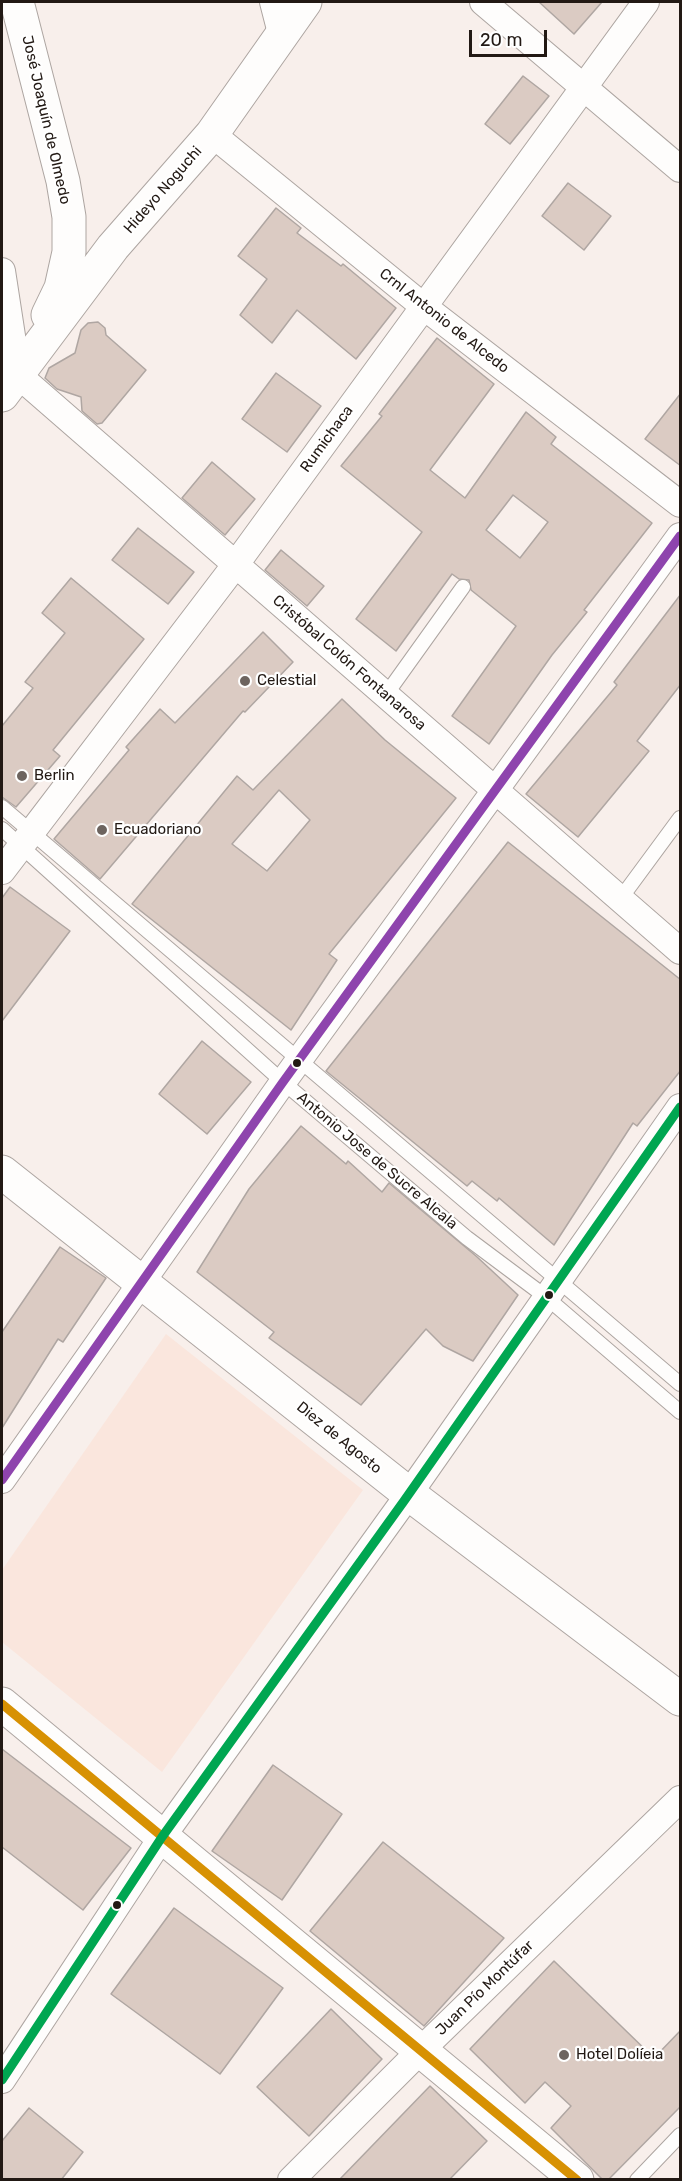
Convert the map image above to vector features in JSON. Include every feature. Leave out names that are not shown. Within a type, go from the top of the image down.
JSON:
[{"type":"street","name":"José Joaquín de Olmedo","points":[[7,377],[62,288],[69,240],[69,217],[63,181],[17,2]]},
{"type":"street","points":[[273,2],[281,33]]},
{"type":"street","name":"Hideyo Noguchi","points":[[7,377],[113,247],[212,134],[304,2]]},
{"type":"street","points":[[483,2],[681,169]]},
{"type":"street","name":"Rumichaca","points":[[2,871],[18,836],[236,564],[646,2]]},
{"type":"street","name":"Crnl Antonio de Alcedo","points":[[212,134],[423,306],[681,504]]},
{"type":"street","points":[[2,272],[7,377]]},
{"type":"street","name":"Cristóbal Colón Fontanarosa","points":[[2,342],[7,377],[236,564],[494,791],[681,951]]},
{"type":"street","points":[[2,1480],[283,1082],[681,536]]},
{"type":"street","points":[[2,2080],[162,1837],[409,1494],[681,1107]]},
{"type":"street","name":"Diez de Agosto","points":[[2,1172],[409,1494],[681,1699]]},
{"type":"street","points":[[2,1704],[577,2180]]},
{"type":"street","name":"Juan Pío Montúfar","points":[[291,2180],[421,2050],[681,1799]]},
{"type":"lane","points":[[386,696],[463,586]]},
{"type":"lane","name":"Antonio Jose de Sucre Alcala","points":[[2,807],[18,836],[283,1082],[467,1238],[552,1289],[681,1384]]},
{"type":"lane","points":[[621,898],[681,818]]},
{"type":"lane","name":"Antonio Jose de Sucre Alcala","points":[[18,836],[299,1060],[552,1289],[681,1412]]},
{"type":"lane","points":[[637,2180],[681,2135]]},
{"type":"shaded area","points":[[166,1334],[363,1490],[162,1772],[2,1642],[2,1570]]},
{"type":"building","points":[[539,2],[602,2],[574,34]]},
{"type":"building","points":[[523,76],[549,96],[510,144],[485,124]]},
{"type":"building","points":[[568,183],[611,216],[584,250],[542,216]]},
{"type":"building","points":[[276,208],[301,228],[297,233],[341,266],[343,264],[396,308],[356,359],[297,310],[272,343],[240,315],[267,279],[238,256]]},
{"type":"building","points":[[98,322],[105,328],[106,335],[146,370],[102,423],[97,424],[82,411],[81,397],[57,389],[45,378],[49,368],[75,353],[81,330],[88,323]]},
{"type":"building","points":[[437,338],[494,384],[430,470],[465,498],[526,412],[556,437],[551,444],[652,523],[584,610],[587,612],[552,655],[489,744],[452,716],[516,626],[471,590],[469,580],[459,579],[452,574],[396,651],[356,619],[422,532],[341,466],[382,416],[379,414]],"holes":[[[513,495],[548,522],[520,558],[486,530]]]},
{"type":"building","points":[[276,373],[321,406],[287,452],[242,419]]},
{"type":"building","points":[[681,393],[681,466],[645,439]]},
{"type":"building","points":[[212,462],[255,499],[225,535],[182,498]]},
{"type":"building","points":[[138,528],[194,572],[168,604],[112,560]]},
{"type":"building","points":[[281,550],[324,586],[307,606],[265,570]]},
{"type":"building","points":[[71,578],[144,639],[53,750],[60,756],[16,807],[2,797],[2,726],[33,688],[25,682],[65,633],[42,613]]},
{"type":"building","points":[[681,594],[681,684],[637,741],[649,751],[578,837],[526,794],[617,685],[614,682]]},
{"type":"building","points":[[263,632],[293,662],[245,712],[243,711],[100,879],[54,839],[129,750],[126,747],[160,709],[175,723]]},
{"type":"building","points":[[342,699],[385,740],[456,798],[329,954],[337,960],[291,1030],[132,904],[237,776],[253,790]],"holes":[[[279,790],[310,820],[267,871],[232,844]]]},
{"type":"building","points":[[508,842],[681,980],[681,1070],[637,1126],[633,1123],[554,1245],[499,1198],[497,1201],[472,1181],[467,1186],[326,1071]]},
{"type":"building","points":[[10,887],[70,931],[2,1021],[2,898]]},
{"type":"building","points":[[202,1041],[251,1082],[207,1134],[159,1094]]},
{"type":"building","points":[[301,1126],[346,1164],[348,1161],[382,1192],[389,1183],[476,1256],[518,1295],[473,1361],[443,1346],[426,1329],[361,1405],[269,1338],[274,1332],[197,1272],[249,1189]]},
{"type":"building","points":[[60,1247],[106,1278],[63,1342],[58,1339],[2,1428],[2,1332]]},
{"type":"building","points":[[2,1749],[131,1848],[83,1910],[2,1847]]},
{"type":"building","points":[[273,1765],[342,1814],[282,1900],[212,1851]]},
{"type":"building","points":[[383,1842],[504,1938],[424,2026],[310,1931]]},
{"type":"building","points":[[174,1908],[283,1988],[220,2074],[111,1994]]},
{"type":"building","points":[[554,1961],[654,2058],[681,2030],[681,2106],[608,2180],[603,2180],[551,2128],[571,2106],[545,2082],[525,2103],[470,2049]]},
{"type":"building","points":[[331,2009],[382,2059],[309,2136],[257,2087]]},
{"type":"building","points":[[430,2086],[487,2141],[449,2180],[339,2180]]},
{"type":"building","points":[[29,2108],[83,2152],[61,2180],[2,2180],[2,2141]]},
{"type":"transit line","points":[[2,1480],[283,1082],[680,536]]},
{"type":"transit line","points":[[2,2080],[162,1837],[404,1501],[680,1107]]},
{"type":"transit line","points":[[2,1704],[577,2180]]},
{"type":"place","name":"Celestial","points":[[245,681]]},
{"type":"place","name":"Berlin","points":[[22,776]]},
{"type":"place","name":"Ecuadoriano","points":[[102,830]]},
{"type":"place","name":"Hotel Dolíeia","points":[[564,2055]]}]
